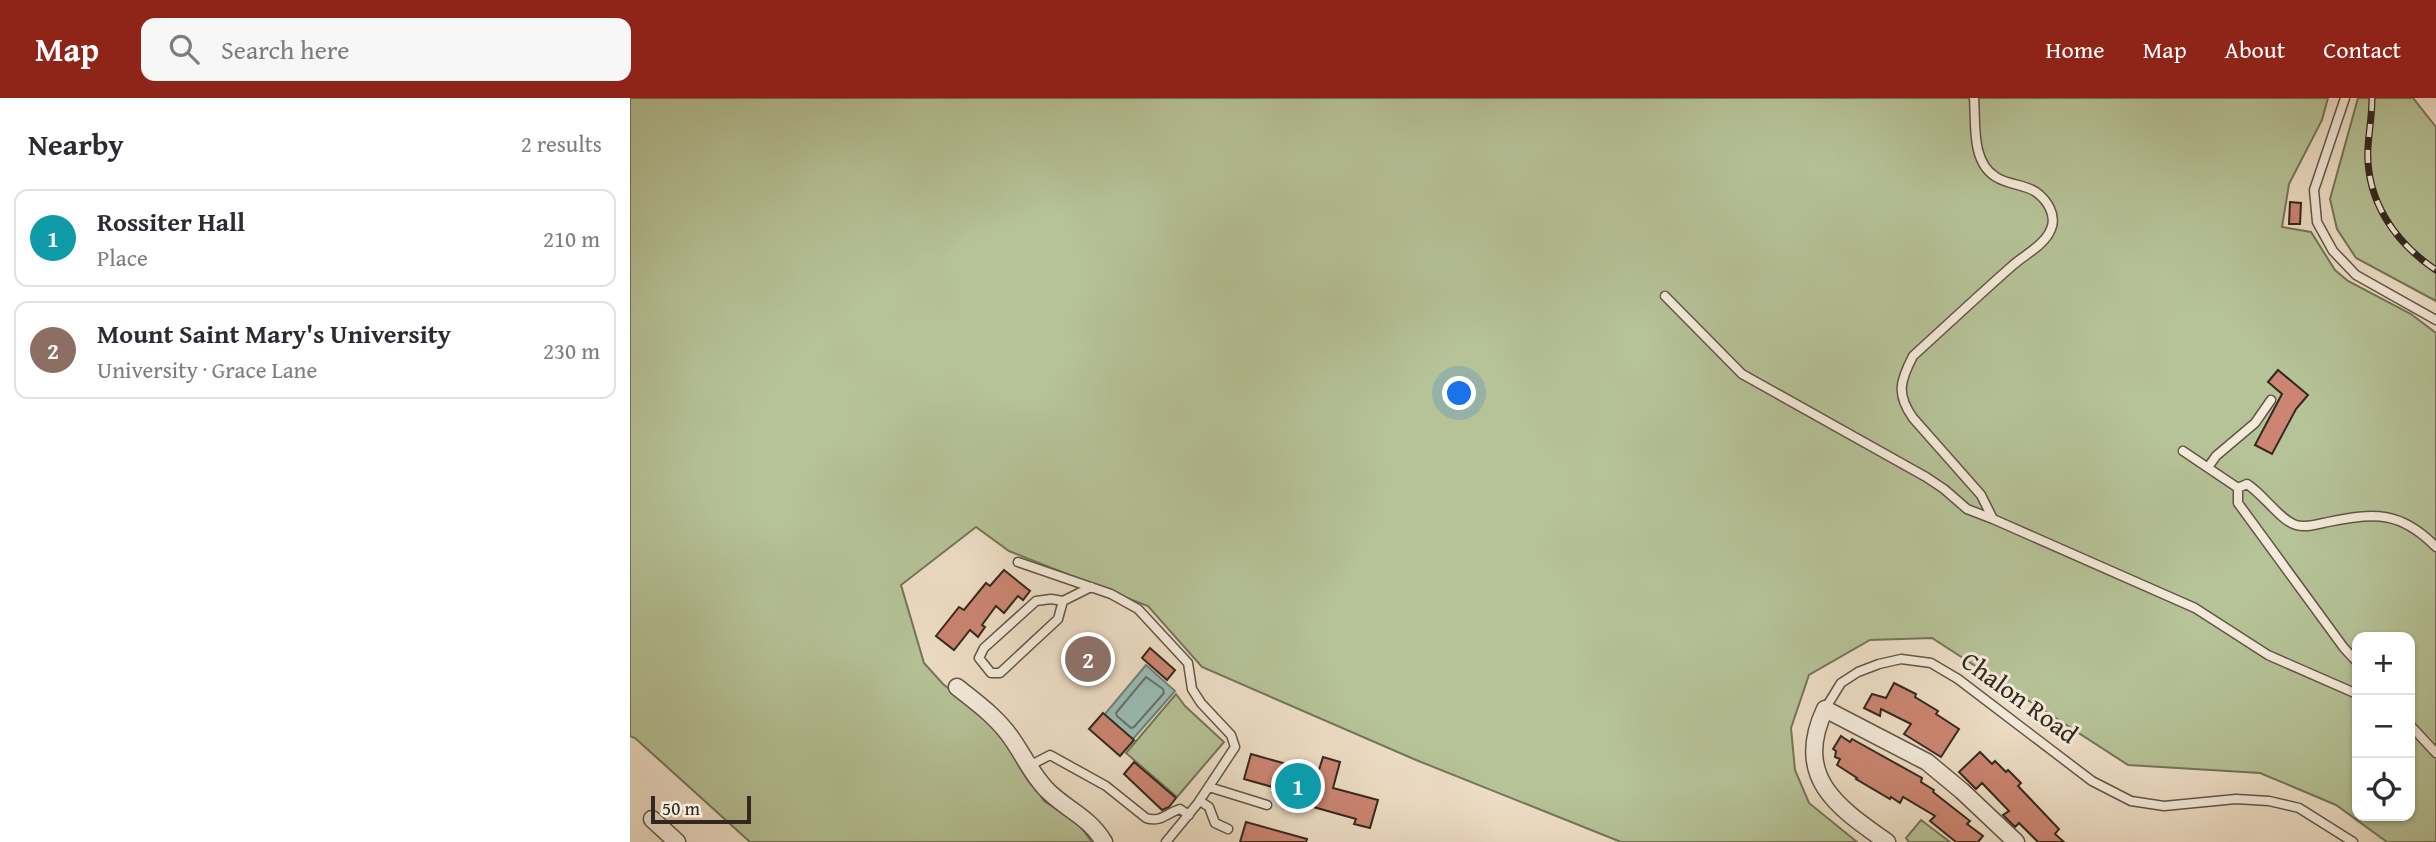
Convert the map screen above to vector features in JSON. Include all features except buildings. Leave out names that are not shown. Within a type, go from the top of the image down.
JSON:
[{"type":"street","points":[[957,687],[994,717],[1014,741],[1047,791],[1085,818],[1104,842]]},
{"type":"street","points":[[1825,709],[1927,762],[2016,842]]},
{"type":"street","name":"Chalon Road","points":[[1825,709],[1814,741],[1815,763],[1822,783],[1832,799],[1846,813],[1887,842]]},
{"type":"street","points":[[652,819],[677,842]]},
{"type":"lane","points":[[1974,98],[1978,153],[1984,168],[1996,178],[2035,191],[2048,204],[2052,215],[2052,229],[1913,356],[1904,373],[1900,390],[1904,405],[1913,418],[1981,495],[1993,519]]},
{"type":"lane","points":[[2345,98],[2314,190],[2317,222],[2333,251],[2356,275],[2436,320]]},
{"type":"lane","points":[[1665,296],[1742,374],[1926,477],[1967,509],[2195,608],[2268,655],[2352,692]]},
{"type":"lane","points":[[2209,466],[2216,456],[2255,423],[2272,400]]},
{"type":"lane","points":[[2183,451],[2238,488]]},
{"type":"lane","points":[[2238,488],[2247,484],[2259,491],[2295,525],[2314,525],[2368,515],[2395,517],[2413,526],[2436,547]]},
{"type":"lane","points":[[2238,488],[2238,503],[2352,657]]},
{"type":"lane","points":[[1017,562],[1111,594],[1138,609],[1188,663],[1192,689],[1201,704],[1231,735],[1235,747],[1200,801],[1166,842]]},
{"type":"lane","points":[[1063,600],[1058,619],[1000,673],[991,673],[982,664],[979,658],[984,648],[1036,601],[1051,598],[1063,600],[1091,587]]},
{"type":"lane","name":"Chalon Road","points":[[1825,709],[1841,683],[1857,672],[1901,659],[1931,663],[1958,679],[2092,780],[2131,801],[2164,806],[2236,799],[2269,801],[2299,808],[2353,842]]},
{"type":"lane","points":[[2415,730],[2436,753]]},
{"type":"lane","points":[[1029,766],[1049,755],[1107,786],[1150,820],[1163,818],[1180,809],[1189,815]]},
{"type":"lane","points":[[1209,787],[1267,805]]},
{"type":"lane","points":[[1200,801],[1209,807],[1215,823],[1228,829]]},
{"type":"green space","points":[[630,98],[2328,98],[2322,120],[2289,184],[2282,227],[2311,232],[2335,270],[2348,281],[2411,314],[2436,333],[2436,842],[2387,842],[2358,821],[2415,821],[2415,632],[2352,632],[2352,817],[2336,805],[2260,773],[2128,765],[1932,638],[1870,640],[1809,675],[1791,728],[1795,770],[1809,803],[1857,842],[1621,842],[1416,760],[1202,667],[1148,606],[1009,551],[976,527],[901,585],[924,663],[943,684],[997,728],[1044,801],[1077,822],[1092,842],[750,842],[630,736]]},
{"type":"green space","points":[[2358,98],[2413,98],[2436,127],[2436,301],[2356,258],[2337,229],[2330,199]]},
{"type":"green space","points":[[1176,694],[1185,706],[1224,742],[1177,797],[1126,753]]},
{"type":"green space","points":[[1921,820],[1950,842],[1909,842],[1906,838]]},
{"type":"water","points":[[1146,665],[1175,691],[1133,739],[1104,715]]},
{"type":"railway","points":[[2372,98],[2368,166],[2377,201],[2395,232],[2421,259],[2436,270]]},
{"type":"place","name":"Mount Saint Mary's University","points":[[1088,659]]},
{"type":"place","name":"Rossiter Hall","points":[[1298,786]]}]
